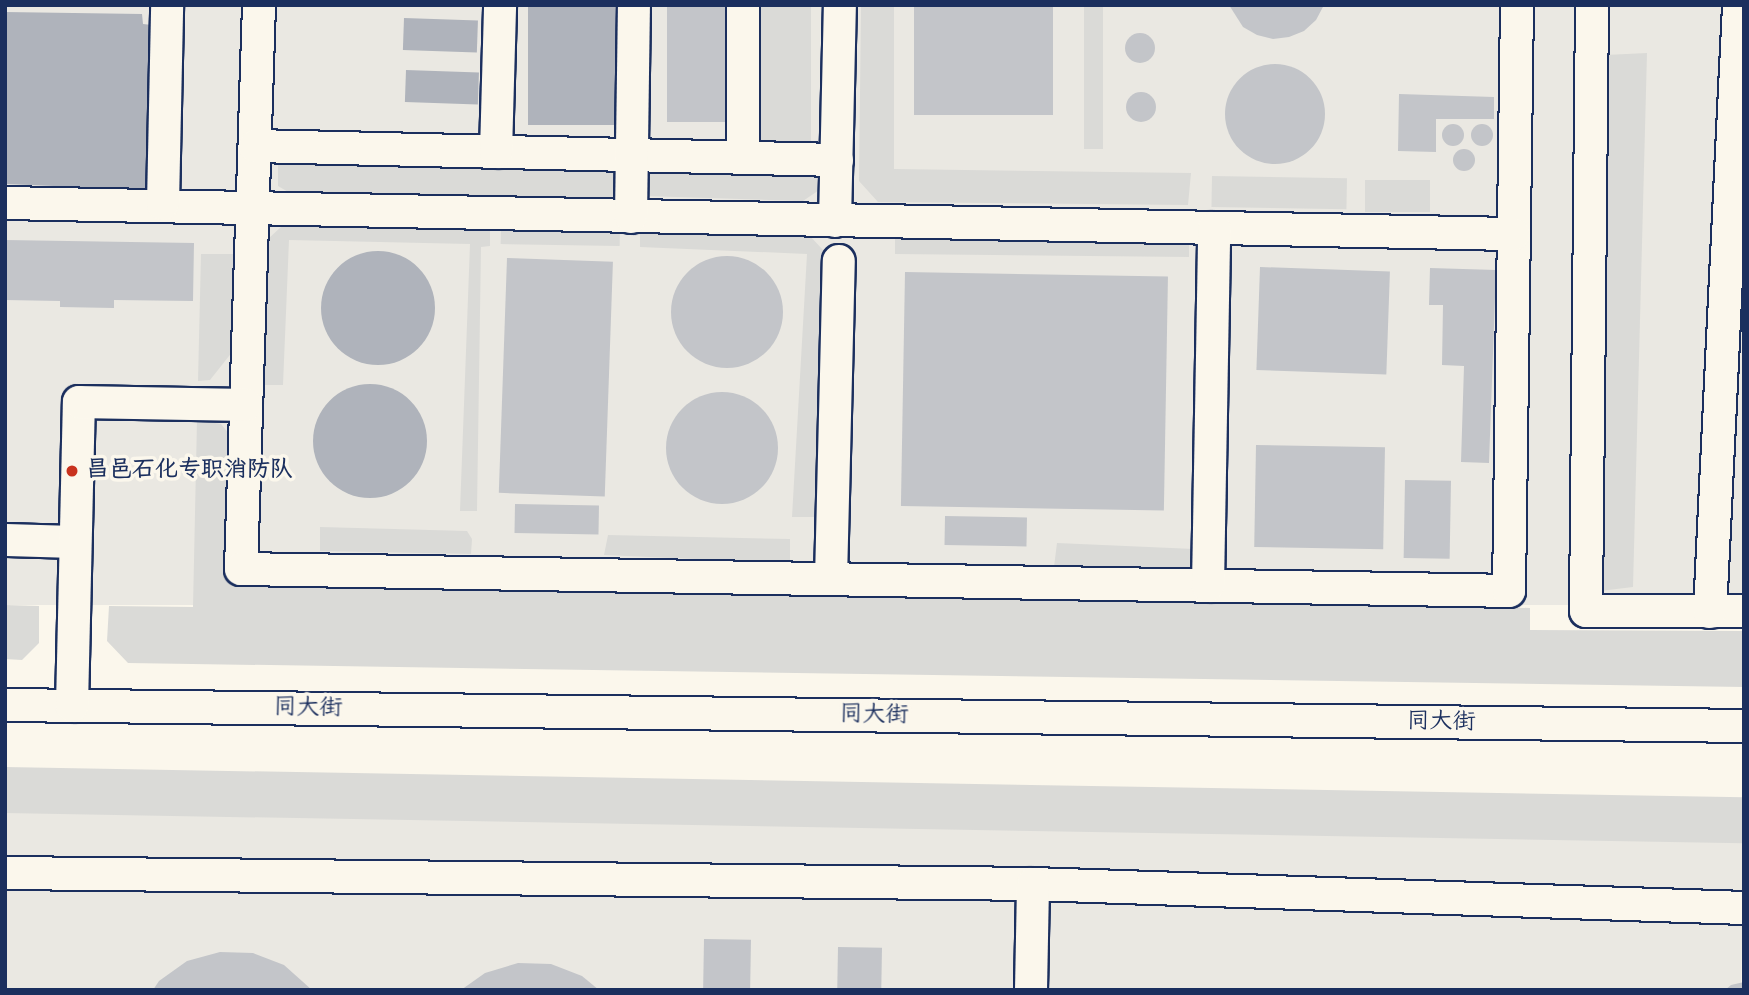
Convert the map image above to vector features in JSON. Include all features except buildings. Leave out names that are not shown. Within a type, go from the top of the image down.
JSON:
[{"type":"street","points":[[163,204],[167,5]]},
{"type":"street","points":[[258,5],[241,569],[1509,591],[1517,5]]},
{"type":"street","points":[[496,152],[500,5]]},
{"type":"street","points":[[631,217],[634,5]]},
{"type":"street","points":[[743,5],[743,158]]},
{"type":"street","points":[[835,221],[840,5]]},
{"type":"street","points":[[1592,5],[1586,611],[1744,611]]},
{"type":"street","points":[[1710,612],[1739,5]]},
{"type":"street","points":[[255,146],[837,160]]},
{"type":"street","points":[[5,203],[163,204],[253,210],[1514,234]]},
{"type":"street","points":[[1208,586],[1214,228]]},
{"type":"street","points":[[831,579],[839,261]]},
{"type":"street","points":[[72,706],[79,402],[246,405]]},
{"type":"street","points":[[5,540],[75,542]]},
{"type":"street","name":"同大街","points":[[5,705],[1744,726]]},
{"type":"street","points":[[5,873],[1033,884],[1744,908]]},
{"type":"street","points":[[1031,990],[1033,884]]},
{"type":"shaded area","points":[[5,5],[1744,5],[1744,605],[5,605]]},
{"type":"shaded area","points":[[528,5],[620,5],[620,125],[528,125]]},
{"type":"shaded area","points":[[753,5],[811,5],[811,147],[753,147]]},
{"type":"shaded area","points":[[861,5],[894,5],[894,169],[1191,173],[1188,205],[878,202],[859,181]]},
{"type":"shaded area","points":[[1084,5],[1103,5],[1103,149],[1084,149]]},
{"type":"shaded area","points":[[5,12],[142,14],[143,24],[152,25],[151,190],[5,184]]},
{"type":"shaded area","points":[[404,18],[478,21],[477,53],[403,50]]},
{"type":"shaded area","points":[[1647,53],[1633,587],[1600,591],[1606,55]]},
{"type":"shaded area","points":[[406,70],[479,73],[478,105],[405,102]]},
{"type":"shaded area","points":[[278,160],[619,167],[619,201],[290,193],[278,186]]},
{"type":"shaded area","points":[[645,166],[825,171],[825,186],[803,201],[645,196]]},
{"type":"shaded area","points":[[1212,176],[1347,178],[1346,209],[1211,207]]},
{"type":"shaded area","points":[[1365,180],[1430,180],[1430,212],[1365,212]]},
{"type":"shaded area","points":[[300,221],[490,227],[490,246],[481,247],[477,511],[460,511],[470,244],[289,240],[283,385],[263,385],[268,239],[282,226]]},
{"type":"shaded area","points":[[501,225],[620,227],[620,246],[501,244]]},
{"type":"shaded area","points":[[640,230],[792,232],[809,235],[823,250],[827,273],[818,517],[792,517],[807,254],[640,247]]},
{"type":"shaded area","points":[[895,233],[1189,239],[1189,257],[895,254]]},
{"type":"shaded area","points":[[378,251],[400,256],[418,268],[430,286],[435,308],[430,330],[418,348],[400,360],[378,365],[356,360],[338,348],[326,330],[321,308],[326,286],[338,268],[356,256]]},
{"type":"shaded area","points":[[201,254],[237,254],[233,351],[210,380],[198,381]]},
{"type":"shaded area","points":[[370,384],[392,388],[410,401],[423,419],[427,441],[423,463],[410,481],[392,494],[370,498],[348,494],[330,481],[317,463],[313,441],[317,419],[330,401],[348,388]]},
{"type":"shaded area","points":[[197,420],[221,424],[230,435],[230,579],[1530,608],[1530,630],[1744,631],[1744,687],[128,663],[107,641],[109,606],[193,607]]},
{"type":"shaded area","points":[[320,527],[467,531],[472,539],[471,554],[320,551]]},
{"type":"shaded area","points":[[608,535],[790,539],[790,563],[604,555]]},
{"type":"shaded area","points":[[1057,543],[1194,549],[1193,570],[1054,567]]},
{"type":"shaded area","points":[[5,605],[39,606],[39,643],[22,660],[5,659]]},
{"type":"shaded area","points":[[5,767],[1744,797],[1743,843],[5,813]]},
{"type":"shaded area","points":[[5,811],[1744,841],[1741,990],[5,990]]},
{"type":"place","name":"昌邑石化专职消防队","points":[[72,471]]}]
